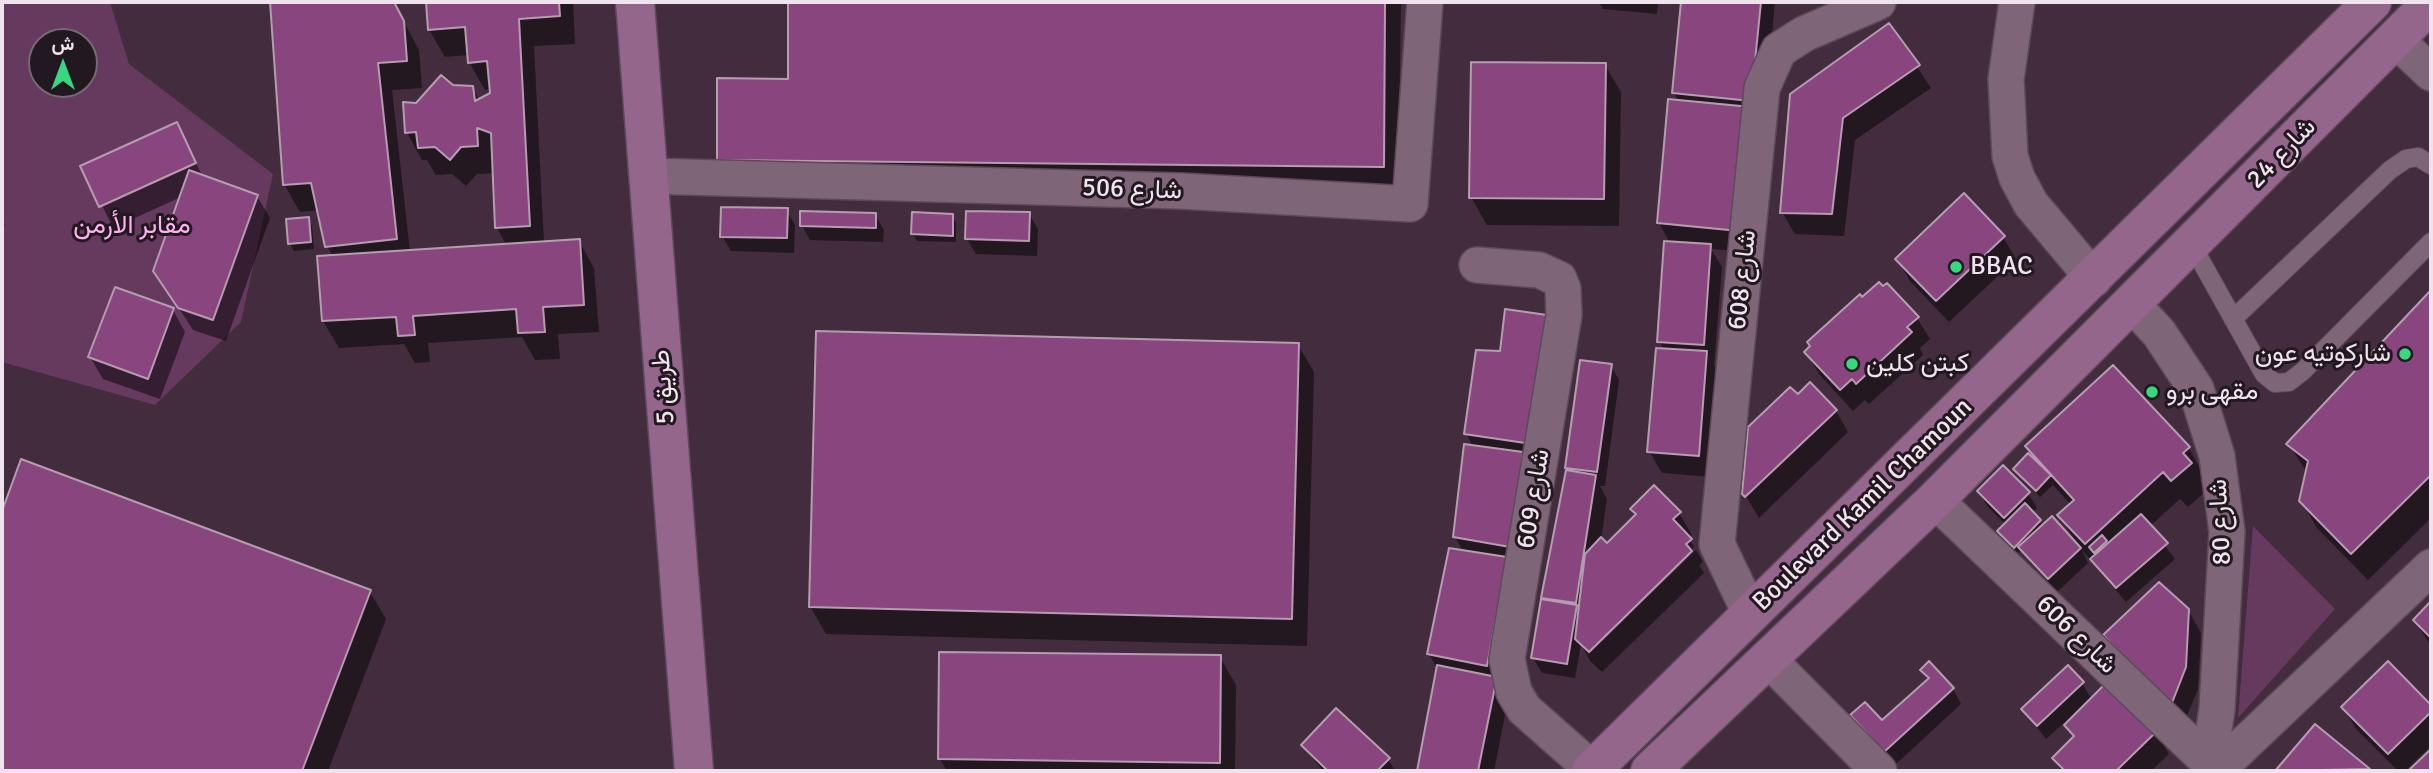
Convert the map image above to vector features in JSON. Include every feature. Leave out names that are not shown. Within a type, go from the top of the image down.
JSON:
[{"type":"main road","name":"طريق 5","points":[[635,2],[694,771]]},
{"type":"main road","name":"Boulevard Kamil Chamoun","points":[[1592,771],[2372,2]]},
{"type":"main road","name":"شارع 24","points":[[2133,305],[2395,39],[2429,10]]},
{"type":"main road","name":"Boulevard Kamil Chamoun","points":[[1650,771],[1935,500],[2133,305]]},
{"type":"street","name":"شارع 506","points":[[650,176],[1180,191],[1410,204],[1425,2]]},
{"type":"street","name":"شارع 608","points":[[1751,615],[1717,544],[1762,88],[1779,50],[1804,34],[1878,2]]},
{"type":"street","points":[[2017,2],[2006,79],[2010,156],[2017,178],[2031,204],[2094,279]]},
{"type":"street","points":[[2395,39],[2431,73]]},
{"type":"street","name":"شارع 609","points":[[1477,265],[1539,270],[1559,279],[1563,289],[1564,314],[1507,659],[1514,692],[1524,709],[1592,771]]},
{"type":"street","name":"شارع 80","points":[[2133,305],[2159,333],[2196,389],[2217,456],[2227,532],[2214,768]]},
{"type":"street","name":"شارع 606","points":[[1935,500],[2214,768]]},
{"type":"street","points":[[2214,768],[2431,567]]},
{"type":"street","points":[[1768,659],[1879,771]]},
{"type":"lane","points":[[2232,319],[2389,170],[2406,159],[2418,157],[2431,165]]},
{"type":"lane","points":[[2192,245],[2264,374],[2274,383],[2289,382],[2431,243]]},
{"type":"green space","name":"مقابر الأرمن","points":[[2,2],[110,2],[129,64],[273,174],[241,322],[155,405],[2,362],[2,233],[5,224],[2,222]]},
{"type":"green space","points":[[2253,526],[2335,609],[2238,718]]},
{"type":"building","points":[[270,2],[394,2],[404,21],[407,61],[378,63],[397,239],[325,247],[311,183],[283,185]]},
{"type":"building","points":[[426,2],[559,2],[560,16],[519,19],[530,226],[495,228],[491,133],[477,128],[478,146],[461,147],[450,160],[435,147],[418,148],[416,132],[405,133],[403,102],[416,103],[441,75],[453,85],[473,86],[475,101],[490,93],[487,61],[468,63],[465,27],[428,30]]},
{"type":"building","points":[[788,2],[1385,2],[1384,167],[717,160],[717,78],[788,79]]},
{"type":"building","points":[[1681,2],[1761,2],[1751,101],[1672,93]]},
{"type":"building","points":[[1889,23],[1920,65],[1843,118],[1832,214],[1780,213],[1790,94]]},
{"type":"building","points":[[1471,62],[1606,63],[1604,199],[1469,198]]},
{"type":"building","points":[[1668,99],[1751,107],[1739,231],[1657,223]]},
{"type":"building","points":[[177,122],[196,163],[99,207],[80,166]]},
{"type":"building","points":[[189,170],[258,195],[213,320],[178,308],[153,271]]},
{"type":"building","points":[[1964,193],[2005,236],[1936,301],[1895,259]]},
{"type":"building","points":[[721,207],[788,208],[787,238],[720,237]]},
{"type":"building","points":[[800,211],[876,213],[876,228],[800,226]]},
{"type":"building","points":[[966,211],[1030,212],[1029,241],[965,239]]},
{"type":"building","points":[[912,212],[953,214],[953,236],[911,234]]},
{"type":"building","points":[[309,217],[311,242],[288,244],[286,219]]},
{"type":"building","points":[[580,239],[584,305],[543,307],[545,332],[518,333],[516,309],[413,316],[415,335],[398,336],[396,317],[322,321],[317,256]]},
{"type":"building","points":[[1664,241],[1711,244],[1704,345],[1657,342]]},
{"type":"building","points":[[1879,282],[1883,286],[1887,283],[1919,317],[1907,327],[1912,332],[1856,384],[1852,379],[1840,390],[1804,352],[1810,346],[1807,342],[1860,294],[1862,297]]},
{"type":"building","points":[[115,287],[174,308],[148,379],[88,357]]},
{"type":"building","points":[[2431,290],[2431,475],[2351,554],[2299,501],[2308,461],[2286,444]]},
{"type":"building","points":[[1505,309],[1554,316],[1532,444],[1464,434],[1476,350],[1500,351]]},
{"type":"building","points":[[816,331],[1299,343],[1292,619],[809,607]]},
{"type":"building","points":[[1656,348],[1707,351],[1699,456],[1647,452]]},
{"type":"building","points":[[1580,360],[1612,364],[1597,472],[1565,468]]},
{"type":"building","points":[[2113,365],[2190,447],[2183,453],[2192,463],[2171,481],[2163,472],[2085,544],[2057,515],[2074,500],[2025,446]]},
{"type":"building","points":[[1810,382],[1837,410],[1745,497],[1742,494],[1748,427],[1790,387],[1798,394]]},
{"type":"building","points":[[1464,444],[1523,452],[1510,547],[1453,537]]},
{"type":"building","points":[[2028,453],[2051,475],[2036,491],[2013,469]]},
{"type":"building","points":[[21,459],[371,590],[302,771],[2,771],[2,511]]},
{"type":"building","points":[[2003,465],[2030,492],[2004,518],[1977,491]]},
{"type":"building","points":[[1566,470],[1596,475],[1576,603],[1541,598]]},
{"type":"building","points":[[1654,485],[1681,512],[1673,519],[1692,539],[1686,544],[1692,551],[1589,652],[1575,639],[1585,554],[1601,537],[1607,543],[1636,514],[1630,509]]},
{"type":"building","points":[[2025,503],[2041,520],[2014,548],[1997,531]]},
{"type":"building","points":[[2141,514],[2168,543],[2116,588],[2090,559]]},
{"type":"building","points":[[2052,516],[2081,548],[2048,579],[2018,547]]},
{"type":"building","points":[[2102,535],[2107,541],[2094,553],[2089,547]]},
{"type":"building","points":[[1449,548],[1507,557],[1487,666],[1427,654]]},
{"type":"building","points":[[2159,582],[2189,609],[2186,667],[2170,708],[2103,635]]},
{"type":"building","points":[[1541,599],[1577,605],[1567,664],[1531,658]]},
{"type":"building","points":[[2431,601],[2431,638],[2413,620]]},
{"type":"building","points":[[939,652],[1221,655],[1220,763],[938,759]]},
{"type":"building","points":[[1929,661],[1954,688],[1884,752],[1850,715],[1865,702],[1882,720],[1929,678],[1920,670]]},
{"type":"building","points":[[2388,661],[2431,705],[2431,712],[2388,754],[2341,707]]},
{"type":"building","points":[[1437,665],[1497,677],[1478,771],[1417,771]]},
{"type":"building","points":[[2068,665],[2084,682],[2037,726],[2021,709]]},
{"type":"building","points":[[2108,681],[2157,731],[2116,771],[2065,771],[2052,758],[2074,736],[2064,725]]},
{"type":"building","points":[[1336,708],[1390,758],[1377,771],[1328,771],[1301,745]]},
{"type":"building","points":[[2315,724],[2370,769],[2275,771]]},
{"type":"building","points":[[2431,749],[2431,771],[2408,771]]},
{"type":"place","name":"BBAC","points":[[1956,267]]},
{"type":"place","name":"شاركوتيه عون","points":[[2405,354]]},
{"type":"place","name":"كبتن كلين","points":[[1852,364]]},
{"type":"place","name":"مقهى برو","points":[[2152,392]]}]
